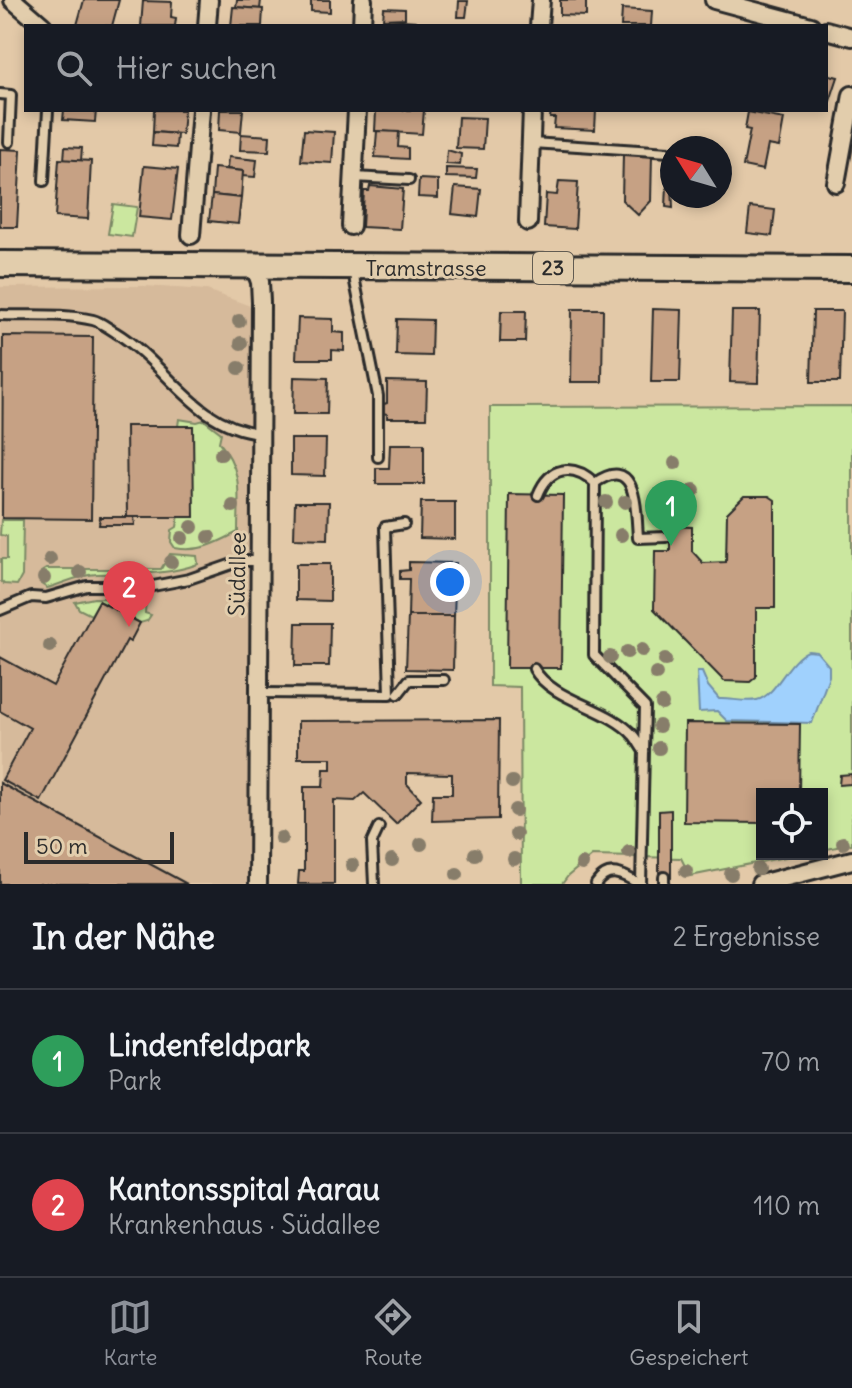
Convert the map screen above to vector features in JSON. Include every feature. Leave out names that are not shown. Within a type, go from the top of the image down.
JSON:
[{"type":"main road","name":"Tramstrasse","points":[[0,264],[852,269]]},
{"type":"street","points":[[13,0],[41,24]]},
{"type":"street","points":[[207,24],[209,0]]},
{"type":"street","points":[[362,24],[363,0]]},
{"type":"street","points":[[539,24],[541,0]]},
{"type":"street","points":[[714,0],[732,2],[804,24]]},
{"type":"street","points":[[828,31],[852,37]]},
{"type":"street","points":[[836,183],[852,95]]},
{"type":"street","points":[[191,235],[201,112]]},
{"type":"street","points":[[351,226],[357,112]]},
{"type":"street","points":[[528,222],[532,112]]},
{"type":"street","name":"Südallee","points":[[254,265],[260,282],[261,302],[258,884]]},
{"type":"street","points":[[760,884],[852,860]]},
{"type":"lane","points":[[0,94],[11,95],[9,142]]},
{"type":"lane","points":[[44,181],[48,112]]},
{"type":"lane","points":[[531,143],[660,151]]},
{"type":"lane","points":[[353,177],[409,180]]},
{"type":"lane","points":[[354,267],[378,396],[378,457]]},
{"type":"lane","points":[[0,315],[95,321],[125,338],[207,415],[240,431],[260,433]]},
{"type":"lane","points":[[538,495],[544,480],[557,472],[572,469],[584,472],[595,483],[594,655],[645,707],[640,884],[625,875],[611,872],[596,884]]},
{"type":"lane","points":[[595,483],[606,475],[629,481],[634,489],[638,538],[666,537]]},
{"type":"lane","points":[[257,693],[390,694],[385,527],[404,524]]},
{"type":"lane","points":[[0,610],[31,597],[46,598],[87,586],[153,586],[189,579],[241,561],[259,561]]},
{"type":"lane","points":[[534,669],[545,683],[618,723],[633,735],[644,752]]},
{"type":"lane","points":[[398,694],[409,680],[444,680]]},
{"type":"lane","points":[[374,884],[372,842],[379,827]]},
{"type":"shaded area","points":[[145,286],[207,290],[261,310],[258,884],[0,884],[0,287]]},
{"type":"green space","points":[[113,204],[137,207],[132,237],[108,234]]},
{"type":"green space","points":[[852,406],[852,844],[828,849],[828,788],[756,788],[756,860],[771,860],[690,876],[681,858],[592,856],[562,884],[521,884],[520,687],[490,686],[490,407]]},
{"type":"green space","points":[[179,419],[204,420],[221,433],[219,442],[233,463],[238,484],[238,532],[200,548],[175,548],[171,542],[172,530],[177,527],[193,426],[178,426]]},
{"type":"green space","points":[[1,520],[23,520],[22,576],[17,585],[1,581],[1,559],[7,559],[7,536],[0,535]]},
{"type":"green space","points":[[170,554],[197,556],[198,564],[160,572],[90,575],[47,588],[41,584],[41,572],[46,569],[161,569]]},
{"type":"green space","points":[[94,598],[146,599],[145,613],[151,615],[147,621],[140,623],[99,601],[91,615],[79,609],[75,602]]},
{"type":"water","points":[[808,651],[817,652],[829,666],[829,676],[812,723],[727,721],[717,711],[699,712],[697,672],[702,672],[719,699],[757,700],[770,692],[794,662]]},
{"type":"building","points":[[84,0],[119,0],[113,24],[77,24]]},
{"type":"building","points":[[237,0],[261,0],[260,9],[236,7]]},
{"type":"building","points":[[311,0],[330,0],[330,12],[311,11]]},
{"type":"building","points":[[560,0],[586,0],[586,16],[560,15]]},
{"type":"building","points":[[143,1],[172,2],[171,17],[176,18],[175,24],[141,24]]},
{"type":"building","points":[[459,1],[468,1],[466,17],[458,17]]},
{"type":"building","points":[[233,7],[263,9],[262,24],[231,24]]},
{"type":"building","points":[[384,8],[405,9],[405,18],[383,19]]},
{"type":"building","points":[[622,9],[652,11],[651,24],[621,24]]},
{"type":"building","points":[[388,19],[416,21],[415,24],[388,24]]},
{"type":"building","points":[[828,74],[838,77],[828,100]]},
{"type":"building","points":[[64,112],[96,112],[95,122],[63,120]]},
{"type":"building","points":[[154,112],[184,112],[182,134],[153,132]]},
{"type":"building","points":[[220,112],[243,112],[241,132],[219,130]]},
{"type":"building","points":[[376,112],[424,112],[422,134],[375,131]]},
{"type":"building","points":[[551,112],[596,112],[595,130],[554,128],[555,118],[550,118]]},
{"type":"building","points":[[748,112],[784,119],[779,147],[768,145],[763,170],[743,166],[750,130],[745,129]]},
{"type":"building","points":[[458,117],[485,118],[483,149],[456,148]]},
{"type":"building","points":[[304,130],[334,132],[332,163],[301,161]]},
{"type":"building","points":[[377,131],[399,132],[398,147],[408,148],[408,159],[375,157]]},
{"type":"building","points":[[153,132],[177,134],[176,148],[152,146]]},
{"type":"building","points":[[241,134],[270,136],[269,151],[240,150]]},
{"type":"building","points":[[65,147],[82,148],[81,161],[64,160]]},
{"type":"building","points":[[0,149],[21,150],[17,227],[0,227]]},
{"type":"building","points":[[447,150],[461,154],[460,165],[446,164]]},
{"type":"building","points":[[623,154],[652,154],[651,201],[638,215],[622,200]]},
{"type":"building","points":[[228,157],[257,160],[255,177],[242,176],[243,171],[227,169]]},
{"type":"building","points":[[59,159],[91,161],[88,219],[55,217]]},
{"type":"building","points":[[144,166],[178,169],[172,220],[139,217]]},
{"type":"building","points":[[214,168],[243,171],[241,198],[212,195]]},
{"type":"building","points":[[446,168],[477,169],[476,178],[446,177]]},
{"type":"building","points":[[419,179],[438,180],[438,198],[418,197]]},
{"type":"building","points":[[559,181],[578,182],[575,229],[544,227],[546,194],[557,195]]},
{"type":"building","points":[[370,186],[403,189],[400,229],[362,227],[364,191],[369,191]]},
{"type":"building","points":[[455,187],[481,189],[478,217],[452,214]]},
{"type":"building","points":[[212,195],[241,198],[238,224],[209,221]]},
{"type":"building","points":[[750,207],[775,210],[772,236],[747,233]]},
{"type":"building","points":[[572,309],[603,309],[602,382],[571,382]]},
{"type":"building","points":[[653,309],[682,310],[680,382],[651,382]]},
{"type":"building","points":[[501,311],[526,311],[525,342],[500,342]]},
{"type":"building","points":[[732,311],[760,311],[758,383],[730,382]]},
{"type":"building","points":[[813,311],[842,311],[840,382],[811,382]]},
{"type":"building","points":[[298,318],[333,319],[333,332],[344,333],[344,351],[332,350],[332,359],[296,359]]},
{"type":"building","points":[[397,319],[432,320],[431,356],[396,355]]},
{"type":"building","points":[[3,336],[93,337],[91,519],[2,518]]},
{"type":"building","points":[[294,377],[328,378],[327,414],[293,414]]},
{"type":"building","points":[[387,381],[427,382],[426,418],[387,418],[379,406],[387,403]]},
{"type":"building","points":[[126,426],[193,426],[194,517],[127,517]]},
{"type":"building","points":[[291,439],[326,439],[325,476],[291,475]]},
{"type":"building","points":[[390,444],[424,444],[424,484],[376,484],[376,468],[389,468]]},
{"type":"building","points":[[509,494],[563,495],[561,668],[507,668]]},
{"type":"building","points":[[744,496],[769,496],[775,500],[775,608],[756,608],[756,677],[750,682],[724,681],[654,609],[655,551],[670,551],[670,526],[692,527],[692,551],[703,563],[726,562],[727,513]]},
{"type":"building","points":[[295,502],[329,502],[328,539],[294,538]]},
{"type":"building","points":[[421,502],[455,502],[455,539],[420,538]]},
{"type":"building","points":[[100,517],[134,517],[135,525],[99,525]]},
{"type":"building","points":[[409,562],[456,563],[454,616],[408,616],[409,579],[400,579],[400,571],[409,570]]},
{"type":"building","points":[[296,564],[330,564],[330,601],[296,600]]},
{"type":"building","points":[[99,601],[140,623],[130,642],[127,640],[41,801],[2,780],[30,728],[0,711],[0,657],[53,686]]},
{"type":"building","points":[[408,616],[454,616],[453,670],[406,669]]},
{"type":"building","points":[[296,623],[330,623],[329,666],[295,666]]},
{"type":"building","points":[[499,720],[498,819],[432,821],[433,794],[452,794],[452,774],[407,773],[407,784],[421,799],[396,824],[364,793],[355,801],[334,800],[334,884],[298,884],[299,871],[304,871],[304,787],[323,787],[324,769],[331,769],[331,758],[298,758],[298,721]]},
{"type":"building","points":[[685,723],[800,724],[799,788],[756,788],[756,823],[684,822]]},
{"type":"building","points":[[852,774],[851,784],[839,785],[840,775]]},
{"type":"building","points":[[0,783],[187,884],[0,884]]},
{"type":"building","points":[[671,810],[671,878],[659,877],[659,811]]},
{"type":"place","name":"Lindenfeldpark","points":[[671,546]]},
{"type":"place","name":"Kantonsspital Aarau","points":[[129,627]]}]
